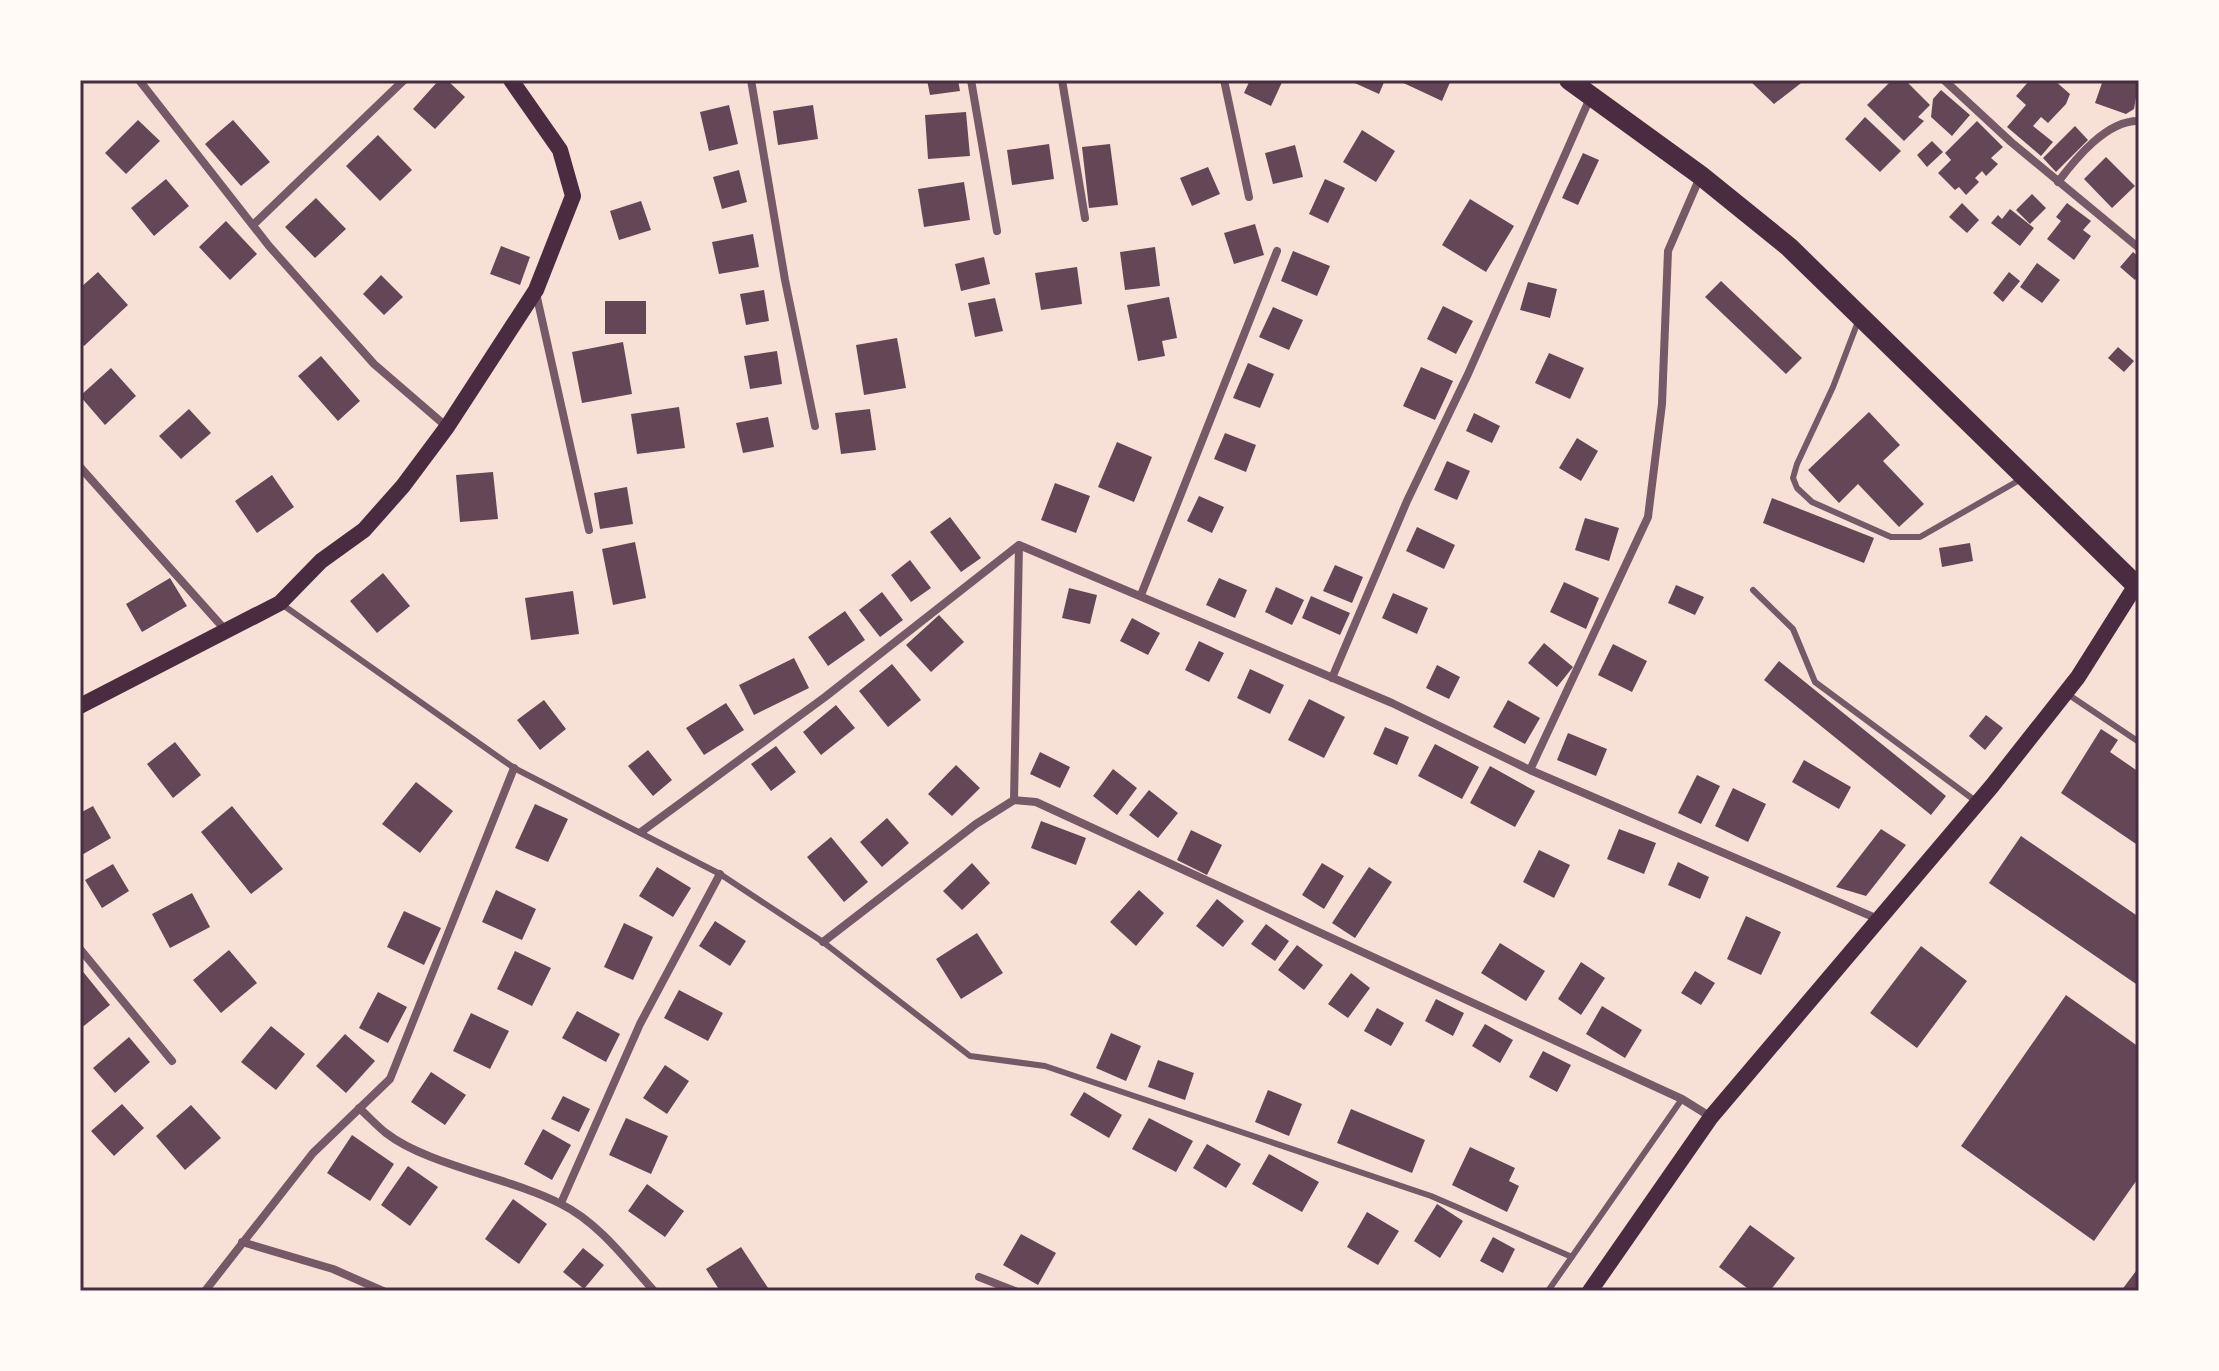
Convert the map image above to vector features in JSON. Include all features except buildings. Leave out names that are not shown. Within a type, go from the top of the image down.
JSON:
[{"type":"main road","points":[[80,706],[228,633],[280,603],[321,561],[364,530],[403,486],[447,427],[536,290],[573,196],[560,150],[511,80]]},
{"type":"main road","points":[[1569,80],[1700,175],[1789,247],[2137,587],[2066,693],[1711,1117],[1590,1291]]},
{"type":"street","points":[[139,80],[253,225],[374,364],[447,427]]},
{"type":"street","points":[[253,225],[404,80]]},
{"type":"street","points":[[751,80],[785,280],[815,426]]},
{"type":"street","points":[[971,80],[997,231]]},
{"type":"street","points":[[1062,80],[1085,218]]},
{"type":"street","points":[[1224,80],[1249,197]]},
{"type":"street","points":[[1944,80],[2058,182],[2139,248]]},
{"type":"street","points":[[1332,678],[1407,501],[1468,374],[1591,95]]},
{"type":"street","points":[[2058,182],[2110,130],[2128,121],[2139,121]]},
{"type":"street","points":[[1530,770],[1648,517],[1662,404],[1668,251],[1700,175]]},
{"type":"street","points":[[1141,595],[1277,251]]},
{"type":"street","points":[[536,290],[589,530]]},
{"type":"street","points":[[80,467],[228,633]]},
{"type":"street","points":[[1019,545],[1332,678],[1530,770],[1878,919]]},
{"type":"street","points":[[1014,800],[1019,545]]},
{"type":"street","points":[[641,832],[825,697],[1019,545]]},
{"type":"street","points":[[205,1291],[313,1153],[390,1079],[514,768]]},
{"type":"street","points":[[823,942],[976,824],[1014,800],[1036,802],[1682,1099],[1711,1117]]},
{"type":"street","points":[[561,1203],[640,1024],[720,874]]},
{"type":"street","points":[[80,949],[172,1061]]},
{"type":"street","points":[[359,1108],[387,1135],[419,1151],[495,1176],[561,1203],[586,1218],[654,1291]]},
{"type":"street","points":[[242,1242],[333,1269],[383,1291]]},
{"type":"street","points":[[979,1277],[1015,1291]]},
{"type":"lane","points":[[1860,316],[1833,387],[1797,464],[1793,478],[1797,488],[1812,502],[1891,537],[1920,537],[2025,477]]},
{"type":"lane","points":[[1753,590],[1793,629],[1815,682],[1977,802]]},
{"type":"lane","points":[[280,603],[514,768],[720,874],[823,942],[970,1056],[1045,1066],[1431,1196],[1572,1257]]},
{"type":"lane","points":[[2066,693],[2139,742]]},
{"type":"lane","points":[[1548,1291],[1682,1099]]}]
